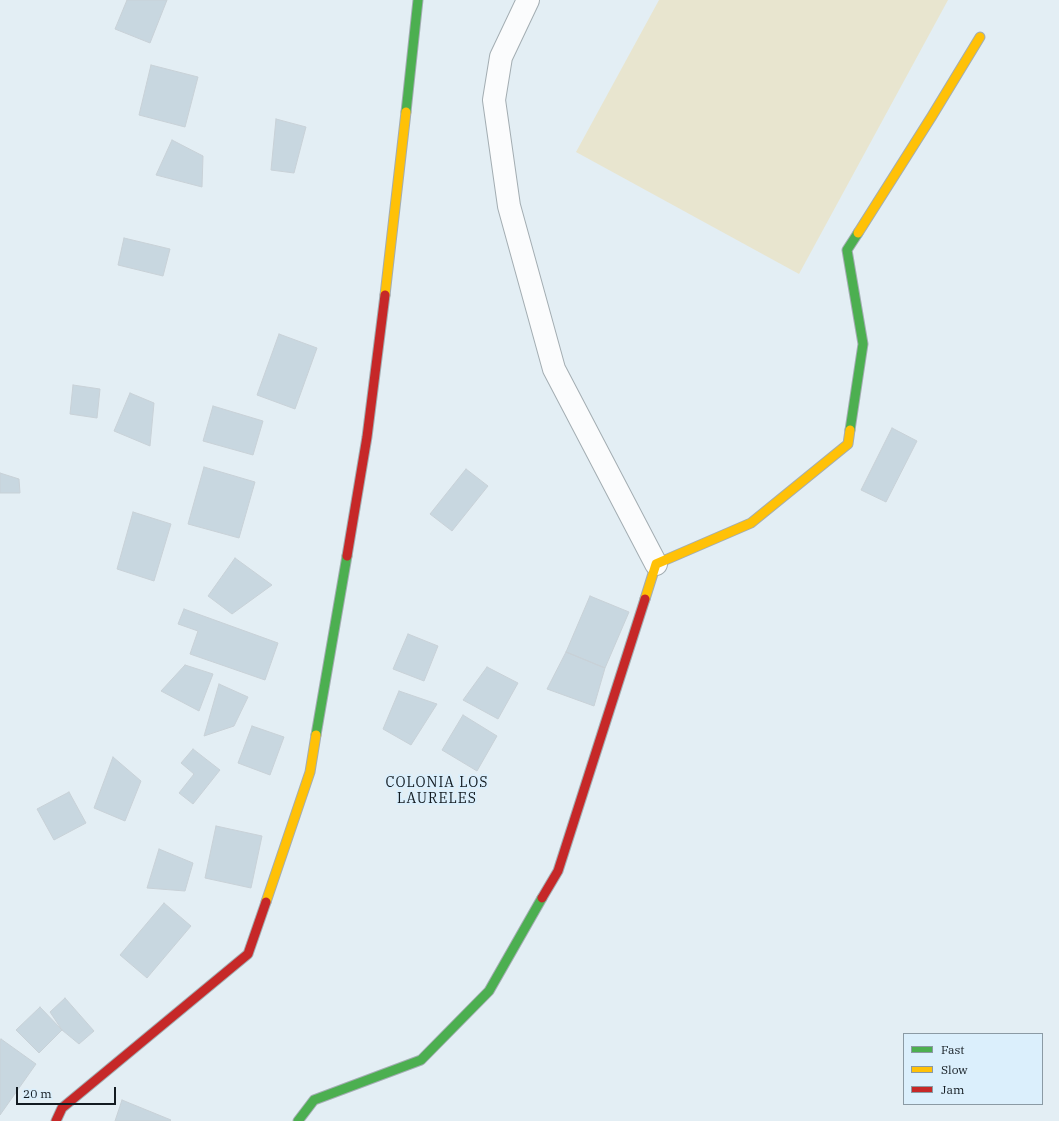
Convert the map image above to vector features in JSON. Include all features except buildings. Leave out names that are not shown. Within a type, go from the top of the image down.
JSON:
[{"type":"street","points":[[56,1121],[62,1108],[248,954],[310,772],[367,437],[402,156],[418,0]]},
{"type":"street","points":[[298,1121],[314,1100],[421,1060],[489,991],[558,871],[656,564],[554,369],[509,206],[494,100],[501,57],[528,0]]},
{"type":"street","points":[[656,564],[751,523],[848,444],[863,344],[847,250],[980,37]]},
{"type":"shaded area","points":[[659,0],[948,0],[799,274],[576,152]]},
{"type":"traffic: fast","points":[[406,112],[418,0]]},
{"type":"traffic: fast","points":[[850,430],[863,344],[847,250],[858,233]]},
{"type":"traffic: fast","points":[[316,735],[347,556]]},
{"type":"traffic: fast","points":[[298,1121],[314,1100],[421,1060],[489,991],[542,898]]},
{"type":"traffic: slow","points":[[858,233],[980,37]]},
{"type":"traffic: slow","points":[[385,295],[406,112]]},
{"type":"traffic: slow","points":[[645,599],[656,564],[751,523],[848,444],[850,430]]},
{"type":"traffic: slow","points":[[266,902],[310,772],[316,735]]},
{"type":"traffic: jam","points":[[347,556],[367,437],[385,295]]},
{"type":"traffic: jam","points":[[542,898],[558,871],[645,599]]},
{"type":"traffic: jam","points":[[56,1121],[62,1108],[248,954],[266,902]]},
{"type":"district","name":"COLONIA LOS LAURELES","points":[[437,792]]}]
